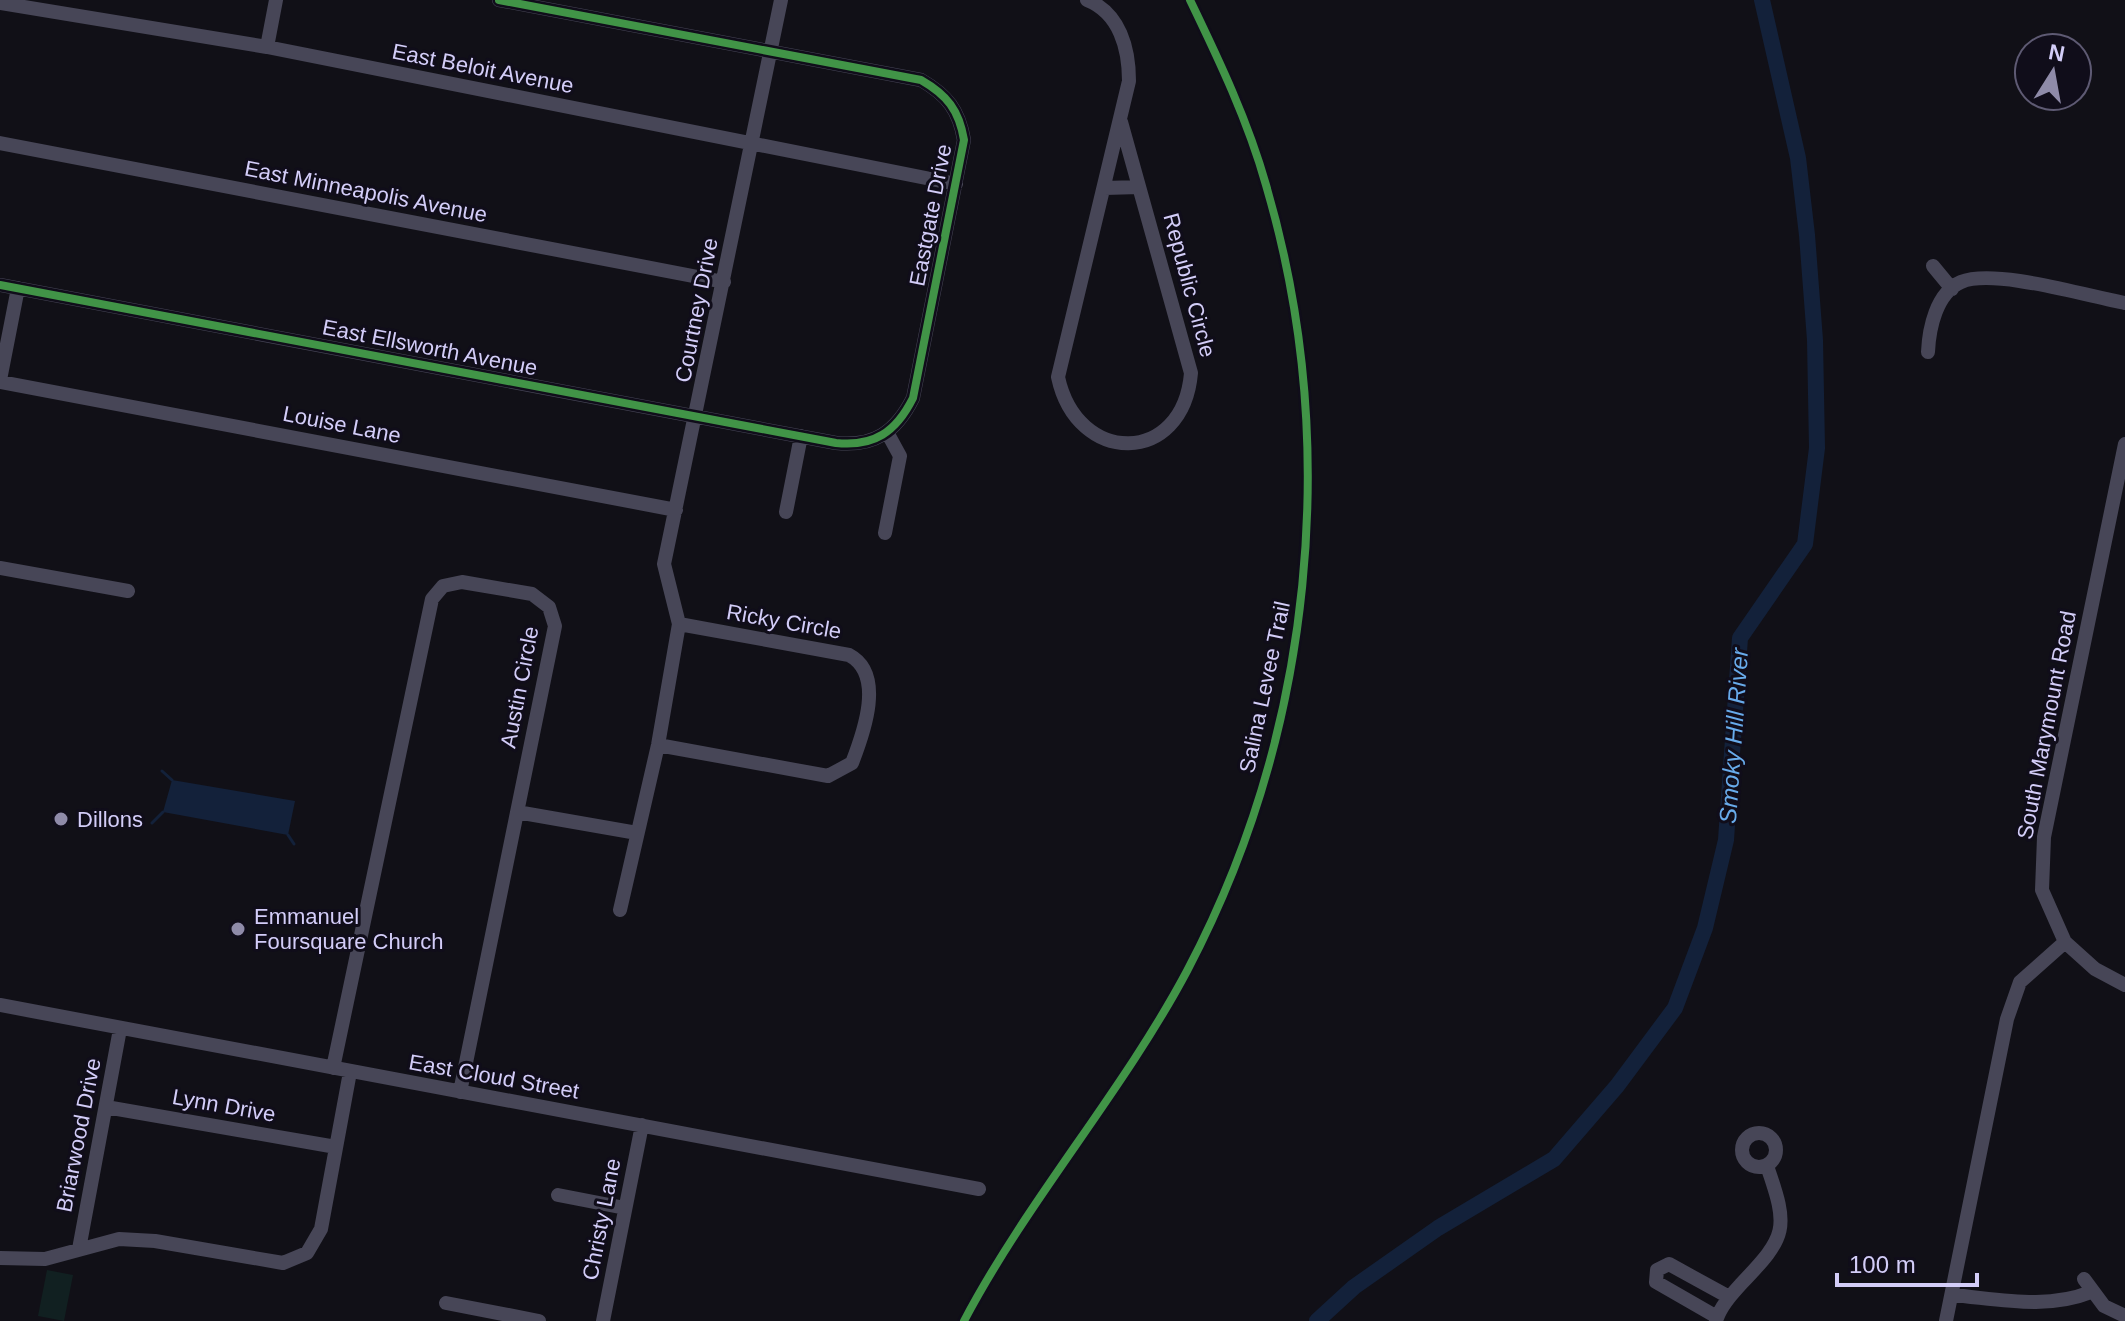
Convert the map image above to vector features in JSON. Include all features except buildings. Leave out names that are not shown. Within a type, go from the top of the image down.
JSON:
[{"type":"street","points":[[267,47],[276,0]]},
{"type":"street","name":"Eastgate Drive","points":[[499,0],[921,80],[946,94],[961,119],[964,140],[913,398],[903,418],[888,434]]},
{"type":"street","name":"Courtney Drive","points":[[620,910],[658,745],[679,624],[664,564],[781,0]]},
{"type":"street","name":"Republic Circle","points":[[1087,0],[1099,5],[1119,28],[1129,54],[1129,81],[1058,377],[1063,399],[1076,421],[1094,435],[1130,442],[1162,434],[1180,416],[1189,395],[1191,373],[1121,122]]},
{"type":"street","name":"East Beloit Avenue","points":[[0,3],[267,47],[956,184]]},
{"type":"street","name":"East Minneapolis Avenue","points":[[0,143],[724,282]]},
{"type":"street","points":[[1105,188],[1139,187]]},
{"type":"street","points":[[1933,266],[1952,289]]},
{"type":"street","points":[[1928,352],[1939,304],[1961,282],[1995,277],[2125,303]]},
{"type":"street","name":"East Ellsworth Avenue","points":[[0,285],[854,445],[888,434]]},
{"type":"street","name":"Louise Lane","points":[[18,288],[0,381],[676,510]]},
{"type":"street","points":[[885,533],[900,456],[888,434]]},
{"type":"street","points":[[786,512],[801,436]]},
{"type":"street","name":"South Marymount Road","points":[[2065,942],[2042,890],[2044,837],[2125,444]]},
{"type":"street","points":[[0,568],[128,591]]},
{"type":"street","name":"Austin Circle","points":[[333,1068],[429,609],[436,592],[451,582],[532,594],[542,599],[555,617],[460,1092]]},
{"type":"street","name":"Ricky Circle","points":[[658,745],[828,776],[852,763],[870,688],[867,670],[849,655],[679,624]]},
{"type":"street","points":[[517,812],[637,833]]},
{"type":"street","points":[[1946,1321],[2007,1019],[2020,982],[2065,942],[2095,969],[2125,985]]},
{"type":"street","name":"East Cloud Street","points":[[0,1005],[979,1189]]},
{"type":"street","name":"Briarwood Drive","points":[[79,1249],[120,1029]]},
{"type":"street","points":[[0,1258],[45,1259],[119,1239],[155,1241],[276,1263],[299,1258],[314,1245],[321,1229],[350,1072]]},
{"type":"street","name":"Lynn Drive","points":[[106,1107],[336,1147]]},
{"type":"street","name":"Christy Lane","points":[[603,1321],[642,1125]]},
{"type":"street","points":[[1729,1297],[1669,1264],[1657,1270],[1656,1282],[1716,1319],[1729,1297],[1770,1253],[1780,1234],[1783,1210],[1767,1166]]},
{"type":"street","points":[[558,1195],[625,1208]]},
{"type":"street","points":[[1952,1295],[2045,1304],[2069,1301],[2087,1285],[2104,1306],[2125,1316]]},
{"type":"street","points":[[446,1303],[539,1321]]},
{"type":"shaded area","points":[[47,1270],[73,1275],[64,1321],[38,1316]]},
{"type":"water","points":[[172,780],[295,801],[288,835],[163,812]]},
{"type":"waterway","name":"Smoky Hill River","points":[[1317,1321],[1354,1287],[1438,1228],[1554,1159],[1617,1086],[1675,1008],[1705,928],[1726,840],[1740,638],[1805,544],[1817,448],[1815,340],[1798,158],[1762,0]]},
{"type":"waterway","points":[[162,771],[172,780]]},
{"type":"waterway","points":[[152,823],[163,812]]},
{"type":"waterway","points":[[288,835],[294,844]]},
{"type":"cycle path","points":[[0,285],[836,443],[862,442],[891,428],[913,398],[964,140],[959,120],[945,98],[921,80],[499,0]]},
{"type":"cycle path","name":"Salina Levee Trail","points":[[964,1321],[1017,1232],[1134,1060],[1187,971],[1230,879],[1263,784],[1287,686],[1302,586],[1308,484],[1303,383],[1290,283],[1251,138],[1190,0]]},
{"type":"place","name":"Dillons","points":[[61,819]]},
{"type":"place","name":"Emmanuel Foursquare Church","points":[[238,929]]}]
